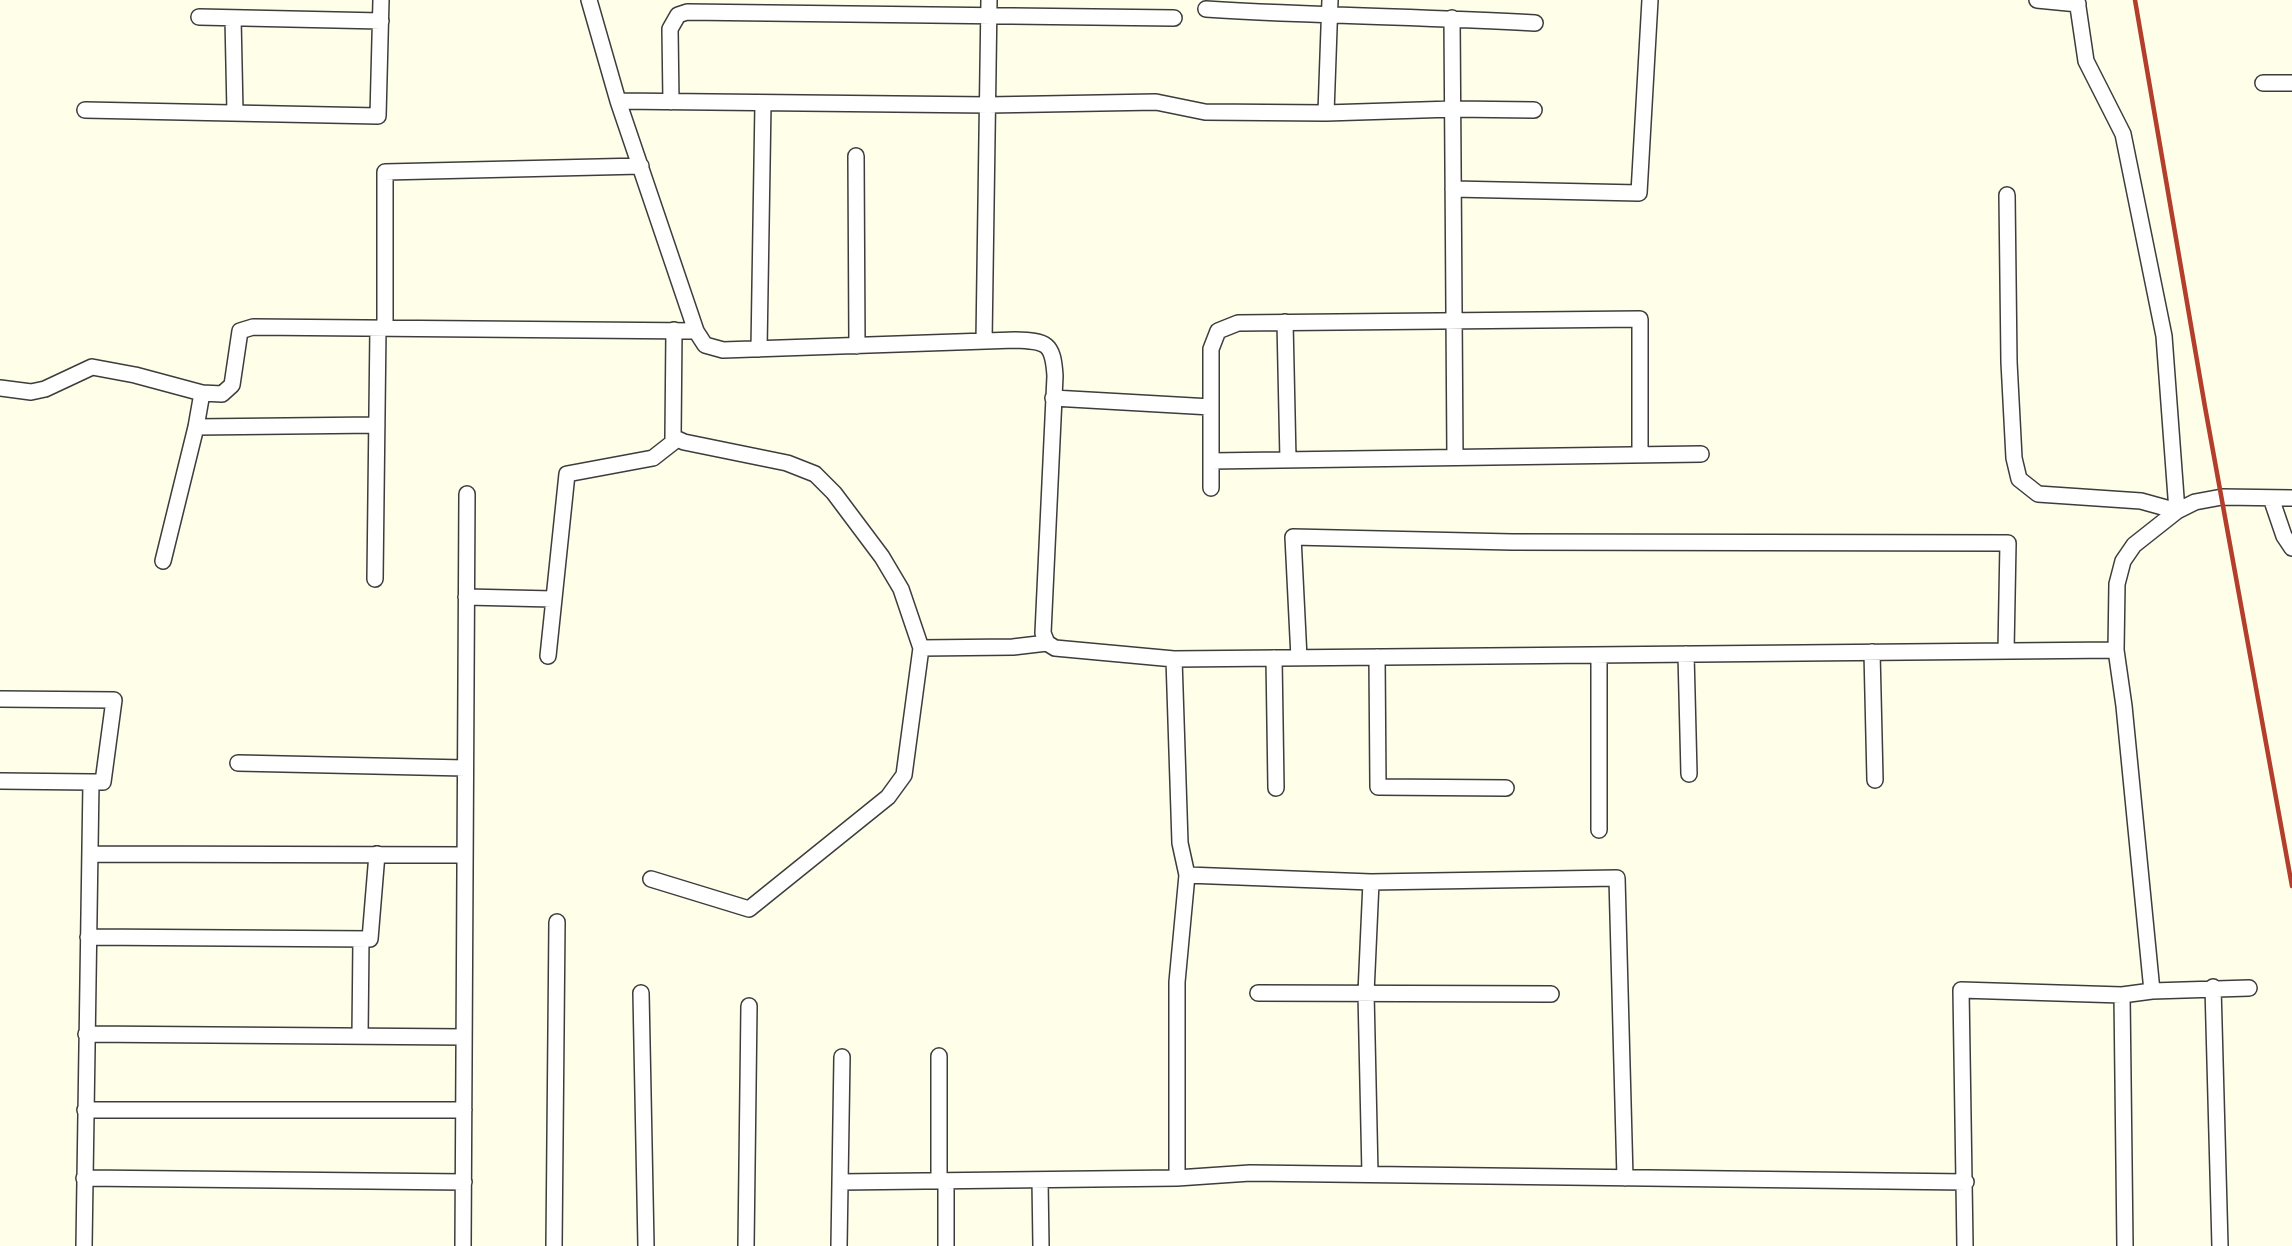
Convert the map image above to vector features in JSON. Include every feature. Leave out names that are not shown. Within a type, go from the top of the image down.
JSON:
[{"type":"street","points":[[85,110],[378,116],[381,0]]},
{"type":"street","points":[[589,0],[618,101],[696,331],[705,345],[723,350],[1039,341],[1048,346],[1053,355],[1053,398],[1043,633],[1047,644]]},
{"type":"street","points":[[984,341],[988,0]]},
{"type":"street","points":[[1326,113],[1330,0]]},
{"type":"street","points":[[1453,189],[1639,193],[1650,0]]},
{"type":"street","points":[[2037,0],[2078,2],[2086,61],[2123,134],[2164,336],[2177,511]]},
{"type":"street","points":[[1206,9],[1329,17],[1452,18],[1535,23]]},
{"type":"street","points":[[671,102],[670,29],[678,15],[687,12],[1174,18]]},
{"type":"street","points":[[199,17],[381,21]]},
{"type":"street","points":[[233,18],[235,112]]},
{"type":"street","points":[[1452,18],[1455,457]]},
{"type":"street","points":[[2263,82],[2292,83]]},
{"type":"street","points":[[618,101],[988,105],[1156,102],[1205,112],[1534,110]]},
{"type":"street","points":[[759,349],[764,103]]},
{"type":"street","points":[[856,156],[857,346]]},
{"type":"street","points":[[375,579],[385,172],[641,166]]},
{"type":"street","points":[[2007,195],[2008,362],[2014,458],[2019,479],[2038,494],[2141,501],[2177,511]]},
{"type":"street","points":[[1211,488],[1211,349],[1218,331],[1238,323],[1640,319],[1640,454]]},
{"type":"street","points":[[1285,322],[1288,460]]},
{"type":"street","points":[[0,388],[31,392],[45,389],[92,367],[135,375],[202,393],[222,394],[232,385],[237,341],[240,331],[246,327],[696,331]]},
{"type":"street","points":[[674,330],[672,432],[676,440]]},
{"type":"street","points":[[163,561],[196,427],[202,393]]},
{"type":"street","points":[[1053,398],[1211,407]]},
{"type":"street","points":[[196,427],[377,425]]},
{"type":"street","points":[[548,656],[567,474],[653,458],[676,440],[787,463],[815,474],[834,493],[882,557],[901,590],[921,648],[904,775],[888,797],[749,909],[651,879]]},
{"type":"street","points":[[1211,461],[1701,454]]},
{"type":"street","points":[[463,1246],[467,494]]},
{"type":"street","points":[[2152,991],[2124,706],[2116,650],[2117,584],[2123,561],[2134,544],[2177,511],[2195,502],[2222,497],[2292,498]]},
{"type":"street","points":[[2271,498],[2284,536],[2292,548]]},
{"type":"street","points":[[1299,658],[1293,537],[1512,542],[2008,543],[2006,651]]},
{"type":"street","points":[[466,597],[553,599]]},
{"type":"street","points":[[921,648],[1013,647],[1047,644],[1070,652],[1174,659],[2116,650]]},
{"type":"street","points":[[1872,652],[1875,780]]},
{"type":"street","points":[[1686,654],[1689,774]]},
{"type":"street","points":[[1599,655],[1599,830]]},
{"type":"street","points":[[1377,657],[1378,787],[1506,788]]},
{"type":"street","points":[[1274,658],[1276,788]]},
{"type":"street","points":[[1174,659],[1180,843],[1187,875],[1177,982],[1177,1179]]},
{"type":"street","points":[[0,699],[114,700],[103,782],[0,781]]},
{"type":"street","points":[[238,763],[465,768]]},
{"type":"street","points":[[84,1246],[91,782]]},
{"type":"street","points":[[90,854],[464,855]]},
{"type":"street","points":[[88,937],[370,939],[376,854]]},
{"type":"street","points":[[1187,875],[1371,882],[1617,878],[1625,1178]]},
{"type":"street","points":[[1370,1174],[1366,993],[1371,882]]},
{"type":"street","points":[[555,1246],[557,922]]},
{"type":"street","points":[[360,1036],[361,939]]},
{"type":"street","points":[[2213,987],[2220,1246]]},
{"type":"street","points":[[1965,1246],[1966,1182],[1961,990],[2122,995],[2213,987],[2249,988]]},
{"type":"street","points":[[641,993],[646,1246]]},
{"type":"street","points":[[1258,993],[1551,994]]},
{"type":"street","points":[[2122,995],[2126,1246]]},
{"type":"street","points":[[746,1246],[748,1006]]},
{"type":"street","points":[[86,1034],[464,1037]]},
{"type":"street","points":[[939,1056],[946,1246]]},
{"type":"street","points":[[839,1246],[842,1058]]},
{"type":"street","points":[[85,1110],[464,1110]]},
{"type":"street","points":[[840,1182],[1177,1179],[1250,1173],[1966,1182]]},
{"type":"street","points":[[84,1179],[464,1182]]},
{"type":"street","points":[[1040,1180],[1041,1246]]},
{"type":"railway","points":[[2135,0],[2205,407],[2292,886]]}]
